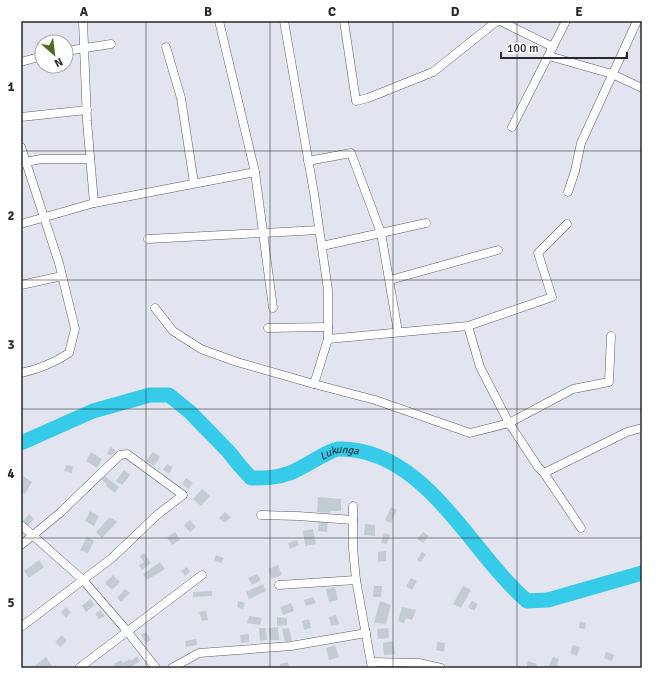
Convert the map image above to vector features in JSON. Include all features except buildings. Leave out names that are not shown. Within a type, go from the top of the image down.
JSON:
[{"type":"street","points":[[83,21],[87,110],[94,202]]},
{"type":"street","points":[[219,21],[255,172],[273,308]]},
{"type":"street","points":[[284,21],[328,290],[328,339],[314,384]]},
{"type":"street","points":[[344,21],[356,101],[368,98],[433,72],[498,21],[553,47]]},
{"type":"street","points":[[512,127],[566,21]]},
{"type":"street","points":[[568,192],[576,171],[581,143],[637,21]]},
{"type":"street","points":[[74,50],[111,44]]},
{"type":"street","points":[[166,47],[181,98],[194,184]]},
{"type":"street","points":[[549,56],[612,74],[642,88]]},
{"type":"street","points":[[21,62],[34,58]]},
{"type":"street","points":[[21,117],[87,110]]},
{"type":"street","points":[[21,147],[23,163],[44,217],[62,276],[75,329],[69,353],[54,363],[33,371],[21,373]]},
{"type":"street","points":[[308,161],[351,153],[381,233],[398,332]]},
{"type":"street","points":[[23,163],[41,159],[90,159]]},
{"type":"street","points":[[21,224],[94,202],[255,172]]},
{"type":"street","points":[[322,246],[426,223]]},
{"type":"street","points":[[328,339],[468,326],[552,297],[538,253],[567,224]]},
{"type":"street","points":[[148,239],[319,230]]},
{"type":"street","points":[[390,280],[498,250]]},
{"type":"street","points":[[21,285],[62,276]]},
{"type":"street","points":[[155,308],[173,331],[201,349],[237,362],[375,400],[470,433],[509,423],[573,389],[609,382],[611,336]]},
{"type":"street","points":[[468,326],[480,367],[509,423],[581,528]]},
{"type":"street","points":[[268,328],[328,327]]},
{"type":"street","points":[[544,473],[627,432],[642,428]]},
{"type":"street","points":[[21,545],[61,512],[120,455],[127,454],[183,495],[157,515],[112,558],[21,628]]},
{"type":"street","points":[[353,506],[353,548],[356,580],[371,665],[419,663],[442,668]]},
{"type":"street","points":[[262,515],[353,520]]},
{"type":"street","points":[[21,525],[83,580],[156,668]]},
{"type":"street","points":[[79,668],[202,575]]},
{"type":"street","points":[[279,585],[356,580]]},
{"type":"street","points":[[172,668],[199,653],[291,646],[366,633]]},
{"type":"waterway","name":"Lukunga","points":[[21,443],[93,411],[150,395],[169,395],[190,412],[229,452],[251,478],[280,476],[290,473],[330,452],[339,449],[369,453],[397,465],[421,484],[444,506],[506,580],[527,601],[548,600],[642,573]]}]
